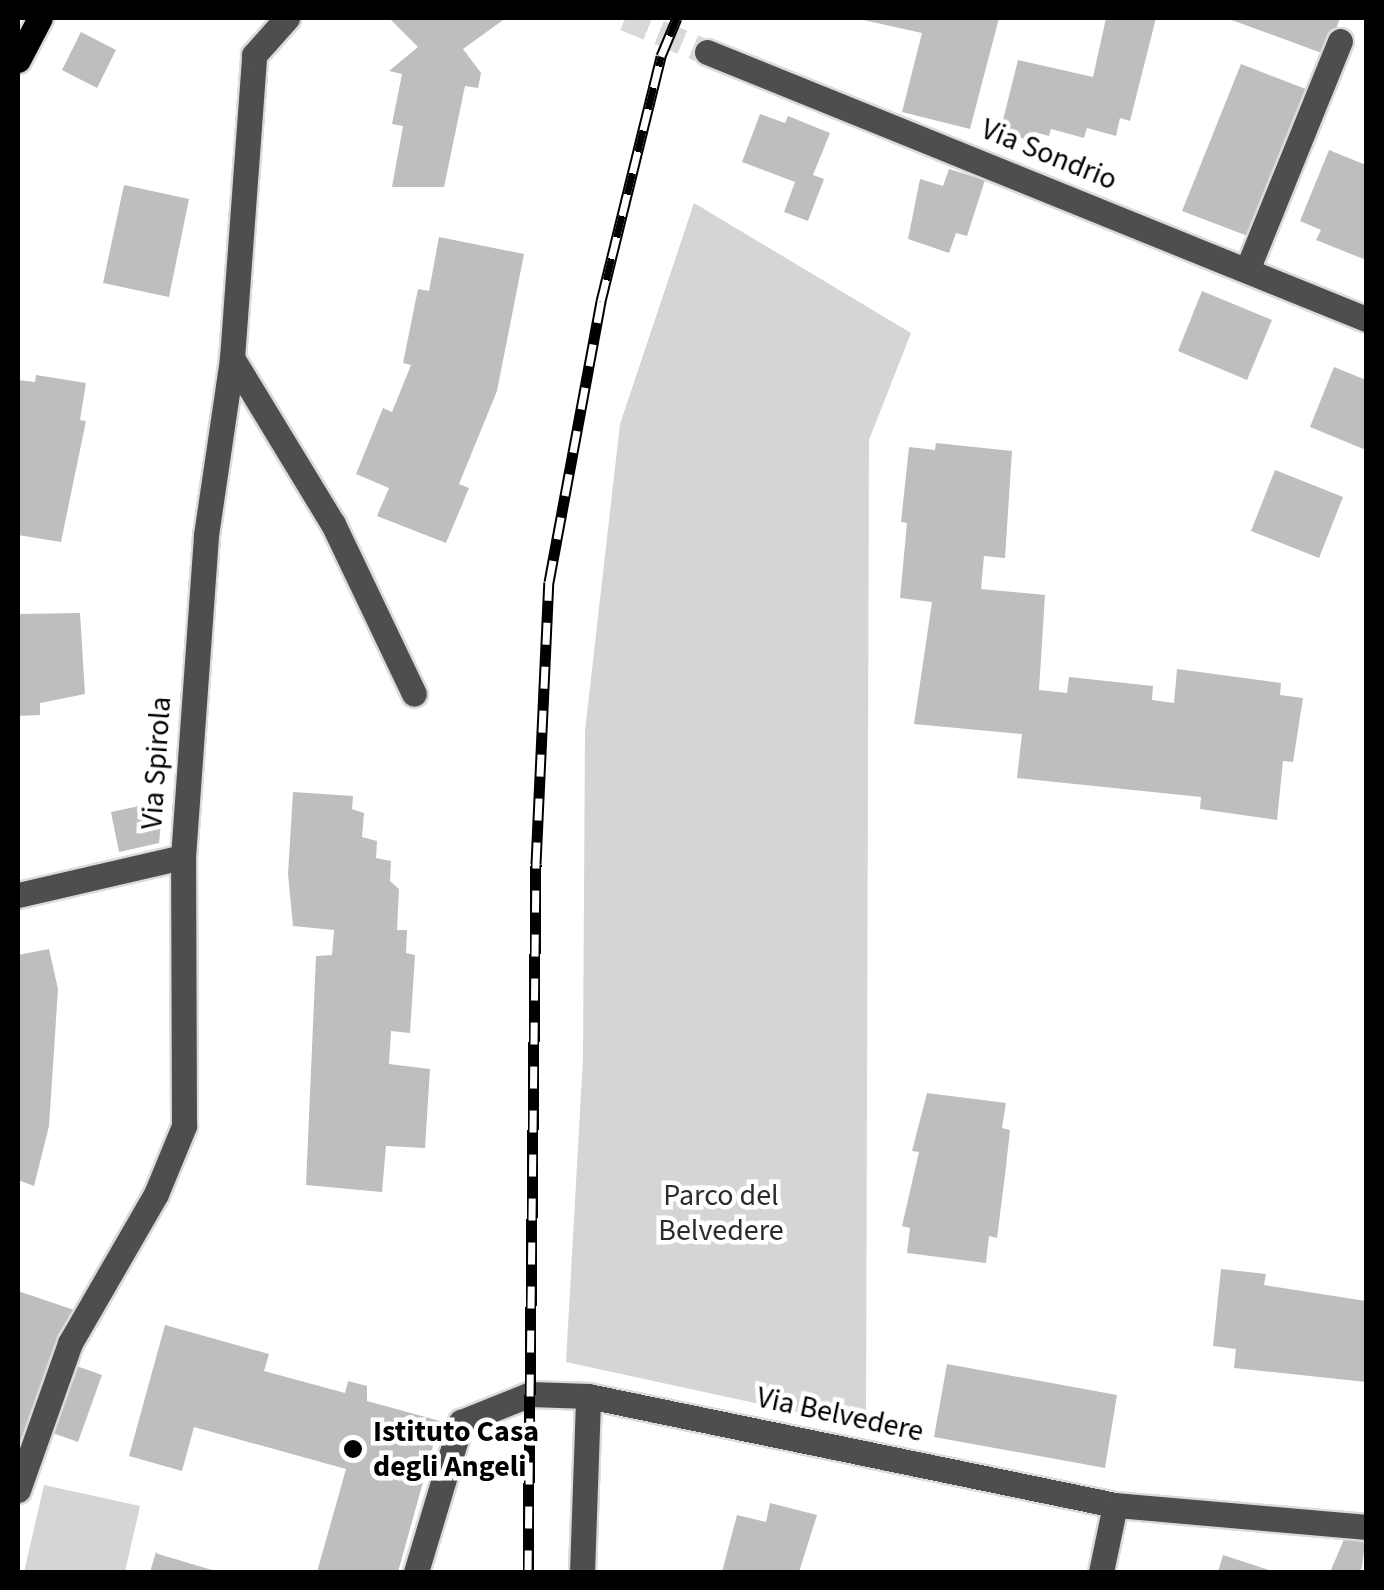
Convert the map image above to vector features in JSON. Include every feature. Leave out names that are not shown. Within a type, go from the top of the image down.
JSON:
[{"type":"main road","points":[[18,60],[40,18]]},
{"type":"street","name":"Via Spirola","points":[[18,1490],[70,1343],[156,1194],[184,1126],[183,858],[206,534],[232,358],[254,54],[287,18]]},
{"type":"street","points":[[1247,270],[1340,41]]},
{"type":"street","name":"Via Sondrio","points":[[708,52],[1366,319]]},
{"type":"street","points":[[232,358],[332,524],[414,694]]},
{"type":"street","points":[[18,895],[183,858]]},
{"type":"street","name":"Via Belvedere","points":[[416,1572],[461,1422],[531,1394],[588,1396],[1115,1506],[1366,1527]]},
{"type":"street","points":[[582,1572],[588,1396]]},
{"type":"street","points":[[1101,1572],[1115,1506]]},
{"type":"green space","name":"Parco del Belvedere","points":[[694,203],[911,333],[869,440],[866,1427],[566,1362],[583,1057],[585,731],[620,424]]},
{"type":"green space","points":[[44,1485],[140,1506],[125,1572],[24,1572]]},
{"type":"building","points":[[389,18],[506,18],[463,49],[481,73],[478,88],[465,86],[444,187],[392,187],[403,126],[392,124],[402,74],[389,71],[418,47]]},
{"type":"building","points":[[854,18],[999,18],[970,129],[902,112],[922,33]]},
{"type":"building","points":[[1106,18],[1156,18],[1130,121],[1120,118],[1116,136],[1087,128],[1084,138],[1051,129],[1049,136],[1034,132],[1031,141],[1000,132],[1018,60],[1093,77]]},
{"type":"building","points":[[1226,18],[1340,18],[1327,55]]},
{"type":"building","points":[[81,32],[116,50],[97,88],[62,70]]},
{"type":"building","points":[[1241,64],[1311,91],[1253,238],[1182,211]]},
{"type":"building","points":[[760,114],[785,123],[788,116],[830,133],[813,175],[824,179],[808,221],[784,212],[795,182],[742,162]]},
{"type":"building","points":[[1329,150],[1366,165],[1366,260],[1316,240],[1321,230],[1300,221]]},
{"type":"building","points":[[949,169],[985,180],[967,236],[956,233],[949,253],[908,239],[920,179],[943,186]]},
{"type":"building","points":[[124,185],[189,199],[169,297],[103,283]]},
{"type":"building","points":[[439,237],[524,254],[497,391],[459,484],[469,488],[446,543],[377,516],[389,488],[356,474],[383,408],[392,412],[411,365],[403,363],[418,289],[429,291]]},
{"type":"building","points":[[1202,291],[1272,320],[1247,380],[1178,351]]},
{"type":"building","points":[[1334,367],[1366,380],[1366,450],[1310,427]]},
{"type":"building","points":[[36,375],[86,383],[80,420],[86,421],[61,542],[18,535],[18,380],[35,382]]},
{"type":"building","points":[[936,443],[1012,451],[1005,558],[984,556],[981,589],[1045,595],[1039,690],[1067,693],[1069,677],[1153,686],[1152,700],[1174,703],[1177,669],[1281,683],[1280,695],[1303,698],[1293,762],[1283,761],[1277,820],[1200,809],[1201,797],[1017,778],[1022,734],[914,724],[932,602],[900,598],[907,523],[901,522],[909,447],[935,450]]},
{"type":"building","points":[[1275,470],[1343,497],[1319,558],[1251,531]]},
{"type":"building","points":[[80,613],[85,694],[40,703],[40,715],[18,716],[18,614]]},
{"type":"building","points":[[293,792],[353,796],[352,809],[364,813],[362,837],[377,841],[376,858],[391,861],[390,881],[399,889],[397,930],[407,930],[406,953],[415,955],[410,1033],[391,1031],[389,1064],[430,1069],[425,1148],[386,1146],[382,1192],[306,1185],[316,956],[332,955],[334,930],[293,926],[288,874]]},
{"type":"building","points":[[163,801],[159,843],[119,852],[111,812]]},
{"type":"building","points":[[49,949],[58,989],[49,1126],[34,1186],[18,1180],[18,955]]},
{"type":"building","points":[[927,1093],[1006,1103],[1002,1128],[1010,1130],[1005,1175],[997,1238],[989,1236],[986,1263],[907,1253],[910,1228],[902,1226],[919,1152],[912,1151]]},
{"type":"building","points":[[1221,1269],[1266,1274],[1264,1285],[1366,1301],[1366,1382],[1234,1368],[1236,1349],[1213,1346]]},
{"type":"building","points":[[18,1291],[80,1312],[18,1472]]},
{"type":"building","name":"Istituto Casa degli Angeli","points":[[165,1325],[269,1354],[264,1371],[345,1393],[348,1381],[367,1386],[367,1401],[440,1421],[398,1572],[317,1572],[346,1469],[194,1427],[182,1471],[129,1456]]},
{"type":"building","points":[[71,1364],[102,1375],[78,1442],[44,1430]]},
{"type":"building","points":[[947,1364],[1117,1395],[1105,1468],[934,1437]]},
{"type":"building","points":[[770,1503],[817,1515],[799,1572],[722,1572],[737,1515],[766,1522]]},
{"type":"building","points":[[1345,1537],[1366,1539],[1361,1572],[1331,1570]]},
{"type":"building","points":[[158,1554],[219,1572],[150,1572]]},
{"type":"building","points":[[1223,1555],[1275,1572],[1218,1572]]},
{"type":"tunnel","points":[[625,18],[707,52]]},
{"type":"railway","points":[[528,1572],[536,864],[549,582],[601,301],[661,56],[677,18]]},
{"type":"place","name":"Istituto Casa degli Angeli","points":[[353,1449]]}]
